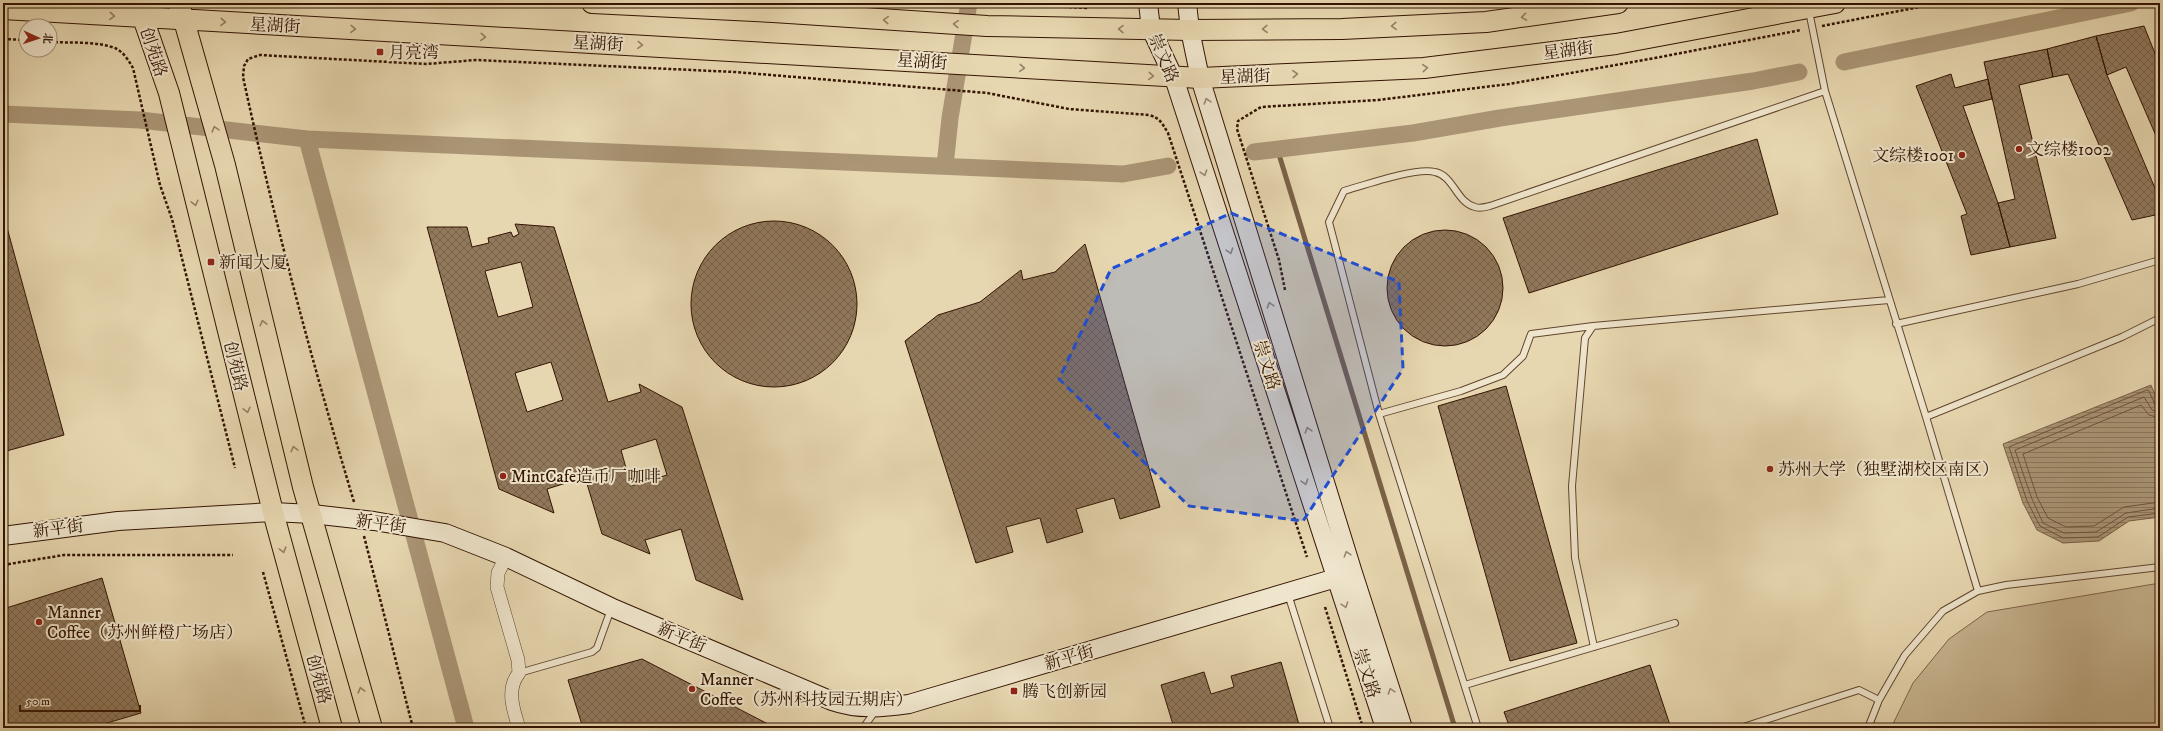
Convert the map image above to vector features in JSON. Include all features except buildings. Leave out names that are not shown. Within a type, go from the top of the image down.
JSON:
[{"type":"main road","points":[[592,3],[987,26],[1190,30],[1342,28],[1486,22],[1618,3]]},
{"type":"main road","name":"星湖街","points":[[3,9],[182,12],[1174,78],[1200,78],[1424,68],[1616,44],[1808,10],[1836,3]]},
{"type":"main road","name":"创苑路","points":[[142,11],[168,93],[273,512],[332,728]]},
{"type":"main road","points":[[182,12],[225,165],[304,487],[372,728]]},
{"type":"street","name":"崇文路","points":[[1148,3],[1151,29],[1174,78],[1218,214],[1345,576],[1403,728]]},
{"type":"street","name":"崇文路","points":[[1187,3],[1190,30],[1200,78],[1241,211],[1345,576],[1385,728]]},
{"type":"street","name":"新平街","points":[[3,536],[118,521],[273,512],[312,514],[367,520],[445,533],[506,557],[612,608],[832,701],[848,706],[877,708],[909,704],[1345,576]]},
{"type":"street","points":[[506,557],[498,573],[497,587],[518,660],[518,673],[512,682],[512,702],[519,728]]},
{"type":"lane","points":[[1808,10],[1825,91],[1978,591]]},
{"type":"lane","points":[[1478,728],[1379,414],[1328,222],[1344,191],[1415,172],[1434,171],[1446,176],[1463,199],[1475,208],[1490,206],[1825,91]]},
{"type":"lane","points":[[1896,324],[2078,284],[2160,260]]},
{"type":"lane","points":[[1379,414],[1461,390],[1503,375],[1523,356],[1531,334],[1593,326],[1889,300]]},
{"type":"lane","points":[[1926,417],[2122,337],[2160,318]]},
{"type":"lane","points":[[1593,326],[1585,338],[1572,486],[1575,558],[1594,647]]},
{"type":"lane","points":[[1868,728],[1879,700],[1905,655],[1943,611],[1978,591],[2006,585],[2160,567]]},
{"type":"lane","points":[[1288,593],[1330,728]]},
{"type":"lane","points":[[518,673],[592,652],[596,648],[612,608]]},
{"type":"lane","points":[[1465,686],[1674,623]]},
{"type":"lane","points":[[1740,728],[1859,690],[1879,700]]},
{"type":"lane","points":[[863,728],[877,708]]},
{"type":"path","points":[[999,3],[1086,8],[1098,3]]},
{"type":"path","points":[[3,39],[18,40]]},
{"type":"path","points":[[58,43],[109,46],[117,49],[126,57],[133,68],[160,185],[172,219],[235,468]]},
{"type":"path","points":[[413,728],[367,520],[259,152],[243,77],[244,66],[248,59],[260,55],[426,64],[476,60],[735,72],[987,93],[1069,109],[1149,115],[1161,120],[1168,133],[1308,557]]},
{"type":"path","points":[[1268,107],[1261,107],[1243,118],[1238,122],[1237,129],[1278,260],[1286,298]]},
{"type":"path","points":[[3,565],[64,555],[233,554]]},
{"type":"path","points":[[263,572],[306,728]]},
{"type":"path","points":[[1325,607],[1363,728]]},
{"type":"highlighted area","points":[[1231,213],[1399,282],[1403,369],[1303,521],[1189,506],[1059,379],[1111,269]]},
{"type":"shaded area","points":[[2160,583],[2160,728],[1891,728],[1913,683],[1949,639],[1987,612]]},
{"type":"water","points":[[2151,385],[2160,407],[2160,517],[2129,521],[2099,541],[2063,543],[2037,530],[2023,503],[2003,444]]},
{"type":"waterway","points":[[945,166],[950,118],[969,3]]},
{"type":"waterway","points":[[1844,62],[2131,3]]},
{"type":"waterway","points":[[1254,152],[1413,133],[1500,118],[1753,81],[1799,72]]},
{"type":"waterway","points":[[3,114],[140,120],[307,139]]},
{"type":"waterway","points":[[466,728],[307,139],[1123,174],[1168,166]]},
{"type":"waterway","points":[[1277,148],[1455,728]]},
{"type":"place","name":"月亮湾","points":[[380,52]]},
{"type":"place","name":"文综楼1002","points":[[2019,149]]},
{"type":"place","name":"文综楼1001","points":[[1962,155]]},
{"type":"place","name":"新闻大厦","points":[[211,262]]},
{"type":"place","name":"苏州大学（独墅湖校区南区）","points":[[1770,469]]},
{"type":"place","name":"MintCafe造币厂咖啡","points":[[503,476]]},
{"type":"place","name":"Manner Coffee（苏州鲜橙广场店）","points":[[39,622]]},
{"type":"place","name":"Manner Coffee（苏州科技园五期店）","points":[[692,689]]},
{"type":"place","name":"腾飞创新园","points":[[1014,691]]}]
